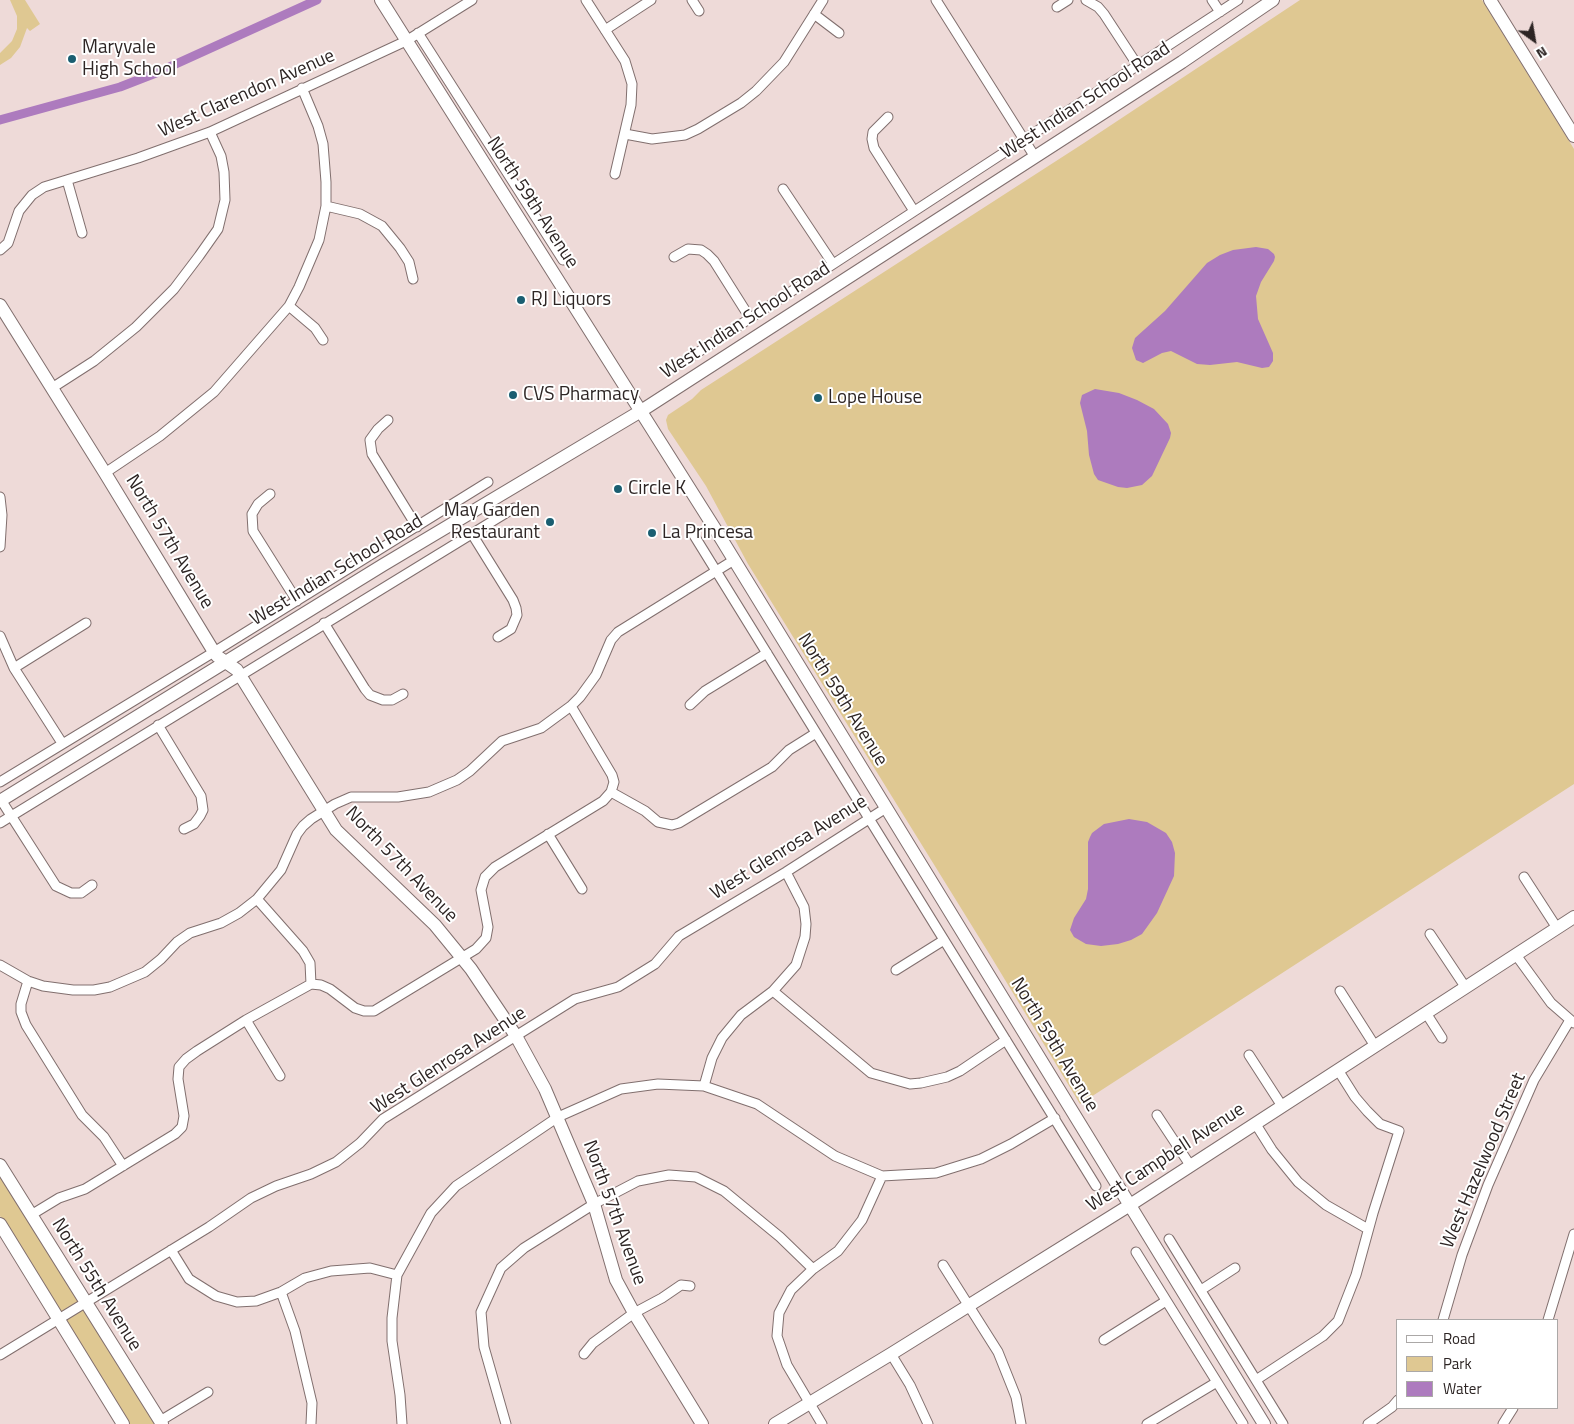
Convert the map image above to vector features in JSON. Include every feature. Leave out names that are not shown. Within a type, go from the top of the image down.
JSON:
[{"type":"main road","name":"North 59th Avenue","points":[[380,0],[734,560],[1264,1424]]},
{"type":"main road","name":"West Indian School Road","points":[[1,801],[408,550],[641,411],[1035,157],[1274,0]]},
{"type":"main road","points":[[1490,0],[1574,136]]},
{"type":"main road","name":"North 57th Avenue","points":[[0,305],[106,473],[214,652],[240,675],[324,811],[342,836],[435,925],[462,958],[516,1036],[545,1088],[594,1204],[616,1280],[702,1424]]},
{"type":"main road","name":"West Campbell Avenue","points":[[775,1424],[1130,1205],[1574,917]]},
{"type":"main road","name":"North 55th Avenue","points":[[0,1165],[161,1423]]},
{"type":"main road","points":[[0,1224],[123,1424]]},
{"type":"street","name":"West Clarendon Avenue","points":[[0,250],[8,243],[19,211],[32,195],[44,187],[138,158],[210,132],[406,40],[472,0]]},
{"type":"street","points":[[586,0],[625,61],[631,75],[632,94],[615,174]]},
{"type":"street","points":[[605,30],[651,0]]},
{"type":"street","points":[[692,0],[699,11]]},
{"type":"street","points":[[625,134],[652,139],[685,136],[722,115],[756,91],[784,62],[823,0]]},
{"type":"street","points":[[936,0],[1035,157]]},
{"type":"street","points":[[1057,7],[1068,0]]},
{"type":"street","points":[[1086,0],[1098,7],[1104,14],[1138,66]]},
{"type":"street","points":[[1212,0],[1220,12]]},
{"type":"street","name":"West Indian School Road","points":[[680,364],[1238,0]]},
{"type":"street","points":[[814,14],[839,32]]},
{"type":"street","name":"North 59th Avenue","points":[[418,33],[563,260]]},
{"type":"street","points":[[106,473],[160,436],[214,392],[288,306],[300,287],[320,240],[326,206],[323,144],[318,126],[302,88]]},
{"type":"street","points":[[888,117],[873,132],[874,148],[914,211]]},
{"type":"street","points":[[52,388],[94,361],[136,327],[174,289],[218,229],[225,200],[224,172],[220,156],[210,132]]},
{"type":"street","points":[[66,180],[82,233]]},
{"type":"street","points":[[782,189],[832,264]]},
{"type":"street","points":[[326,206],[360,214],[382,226],[409,262],[413,279]]},
{"type":"street","points":[[674,257],[688,248],[701,250],[708,254],[750,318]]},
{"type":"street","points":[[288,306],[316,328],[323,340]]},
{"type":"street","points":[[388,420],[378,428],[370,440],[372,454],[416,526]]},
{"type":"street","name":"West Indian School Road","points":[[0,782],[488,482]]},
{"type":"street","points":[[270,494],[258,504],[252,514],[253,531],[297,601]]},
{"type":"street","points":[[0,496],[2,514],[0,547]]},
{"type":"street","name":"West Indian School Road","points":[[0,822],[514,508]]},
{"type":"street","name":"North 59th Avenue","points":[[692,532],[1096,1186]]},
{"type":"street","points":[[472,534],[513,600],[516,608],[516,615],[511,629],[498,637]]},
{"type":"street","points":[[0,965],[28,981],[43,986],[73,990],[94,990],[119,984],[136,976],[154,966],[176,942],[190,933],[227,920],[257,900],[281,870],[297,834],[303,826],[324,811],[351,797],[398,798],[429,792],[443,787],[470,771],[502,741],[541,728],[571,706],[580,696],[596,674],[610,640],[618,632],[734,560]]},
{"type":"street","points":[[14,668],[86,623]]},
{"type":"street","points":[[324,623],[365,690],[370,695],[383,700],[392,700],[403,694]]},
{"type":"street","points":[[0,636],[14,668],[62,744]]},
{"type":"street","points":[[690,705],[705,691],[766,652]]},
{"type":"street","points":[[31,1215],[59,1198],[85,1190],[175,1134],[182,1127],[184,1116],[178,1079],[179,1067],[186,1059],[246,1020],[311,984],[321,985],[330,989],[355,1008],[364,1011],[374,1011],[476,949],[486,938],[488,927],[482,890],[485,877],[495,867],[603,801],[611,792],[614,782],[612,775],[571,706]]},
{"type":"street","points":[[158,725],[201,796],[203,810],[200,816],[194,824],[184,829]]},
{"type":"street","points":[[611,792],[645,811],[658,822],[672,825],[679,824],[772,767],[789,750],[816,733]]},
{"type":"street","points":[[1,801],[56,886],[71,893],[81,893],[92,884]]},
{"type":"street","name":"West Glenrosa Avenue","points":[[0,1355],[210,1227],[251,1198],[336,1162],[360,1143],[384,1119],[576,999],[618,987],[655,964],[679,936],[786,872],[886,808]]},
{"type":"street","points":[[548,834],[582,889]]},
{"type":"street","points":[[704,1086],[712,1058],[722,1038],[741,1015],[773,991],[796,964],[806,931],[804,907],[786,872]]},
{"type":"street","points":[[1524,877],[1557,928]]},
{"type":"street","points":[[257,900],[304,951],[310,963],[311,984]]},
{"type":"street","points":[[1430,934],[1466,988]]},
{"type":"street","points":[[896,970],[944,940]]},
{"type":"street","points":[[1516,954],[1551,1003],[1572,1022]]},
{"type":"street","points":[[28,981],[21,1004],[21,1012],[26,1025],[82,1115],[104,1136],[123,1166]]},
{"type":"street","points":[[773,991],[871,1073],[910,1084],[947,1077],[960,1071],[1006,1040]]},
{"type":"street","points":[[1340,991],[1375,1046]]},
{"type":"street","points":[[1426,1014],[1442,1038]]},
{"type":"street","points":[[246,1020],[280,1076]]},
{"type":"street","name":"West Hazelwood Street","points":[[1443,1319],[1462,1255],[1488,1185],[1534,1080],[1572,1022]]},
{"type":"street","points":[[1249,1055],[1282,1106]]},
{"type":"street","points":[[1256,1380],[1323,1336],[1338,1321],[1356,1275],[1368,1229],[1399,1131],[1380,1124],[1367,1111],[1355,1097],[1338,1070]]},
{"type":"street","points":[[402,1424],[392,1341],[392,1318],[397,1275],[431,1213],[456,1186],[558,1118],[621,1090],[658,1084],[704,1086],[757,1104],[835,1156],[882,1176],[936,1173],[981,1159],[1055,1118]]},
{"type":"street","points":[[1157,1114],[1190,1165]]},
{"type":"street","points":[[1255,1123],[1272,1150],[1298,1182],[1326,1205],[1368,1229]]},
{"type":"street","points":[[506,1424],[484,1347],[481,1312],[501,1268],[524,1248],[594,1204],[638,1181],[669,1175],[696,1177],[724,1191],[780,1237],[813,1269]]},
{"type":"street","points":[[822,1424],[787,1365],[777,1336],[779,1314],[791,1290],[813,1269],[838,1251],[862,1220],[882,1176]]},
{"type":"street","points":[[1548,1319],[1574,1234]]},
{"type":"street","points":[[1169,1239],[1283,1424]]},
{"type":"street","points":[[172,1250],[189,1279],[216,1296],[237,1302],[256,1301],[281,1292],[305,1278],[331,1271],[370,1268],[397,1275]]},
{"type":"street","points":[[1136,1252],[1243,1424]]},
{"type":"street","points":[[943,1265],[998,1352],[1016,1397],[1021,1424]]},
{"type":"street","points":[[1200,1290],[1235,1268]]},
{"type":"street","points":[[584,1354],[592,1342],[634,1313],[681,1286],[690,1286]]},
{"type":"street","points":[[281,1292],[294,1332],[312,1403],[311,1424]]},
{"type":"street","points":[[1104,1340],[1166,1301]]},
{"type":"street","points":[[891,1354],[910,1385],[928,1424]]},
{"type":"street","points":[[1147,1424],[1216,1382]]},
{"type":"street","points":[[161,1423],[208,1392]]},
{"type":"street","points":[[1368,1424],[1396,1402]]},
{"type":"street","points":[[1503,1424],[1511,1409]]},
{"type":"green space","points":[[10,0],[25,0],[40,24],[30,31],[27,28],[20,47],[11,58],[0,65],[0,53],[12,41],[17,29],[17,16]]},
{"type":"green space","points":[[1300,0],[1482,0],[1574,149],[1574,784],[1080,1104],[748,564],[706,486],[668,429],[666,420],[668,415],[692,399],[701,390],[1084,143]]},
{"type":"green space","points":[[0,1172],[155,1424],[129,1424],[0,1216]]},
{"type":"water","points":[[1256,247],[1268,249],[1275,257],[1261,282],[1256,296],[1258,319],[1273,353],[1273,361],[1269,367],[1262,368],[1237,362],[1210,365],[1197,364],[1171,351],[1162,353],[1143,363],[1136,360],[1132,348],[1135,338],[1165,311],[1207,263],[1233,250]]},
{"type":"water","points":[[1095,389],[1119,393],[1137,400],[1154,409],[1168,424],[1171,433],[1170,438],[1152,476],[1142,485],[1127,488],[1118,487],[1098,480],[1094,474],[1080,403],[1082,395]]},
{"type":"water","points":[[1129,819],[1147,822],[1166,833],[1172,842],[1175,853],[1174,876],[1157,913],[1142,934],[1118,944],[1101,946],[1086,944],[1074,937],[1070,930],[1074,918],[1086,899],[1088,889],[1088,842],[1092,833],[1104,824]]},
{"type":"waterway","points":[[0,120],[120,87],[156,73],[317,0]]},
{"type":"place","name":"Maryvale High School","points":[[72,59]]},
{"type":"place","name":"RJ Liquors","points":[[521,300]]},
{"type":"place","name":"CVS Pharmacy","points":[[513,395]]},
{"type":"place","name":"Lope House","points":[[818,398]]},
{"type":"place","name":"Circle K","points":[[618,489]]},
{"type":"place","name":"May Garden Restaurant","points":[[550,522]]},
{"type":"place","name":"La Princesa","points":[[652,533]]}]
